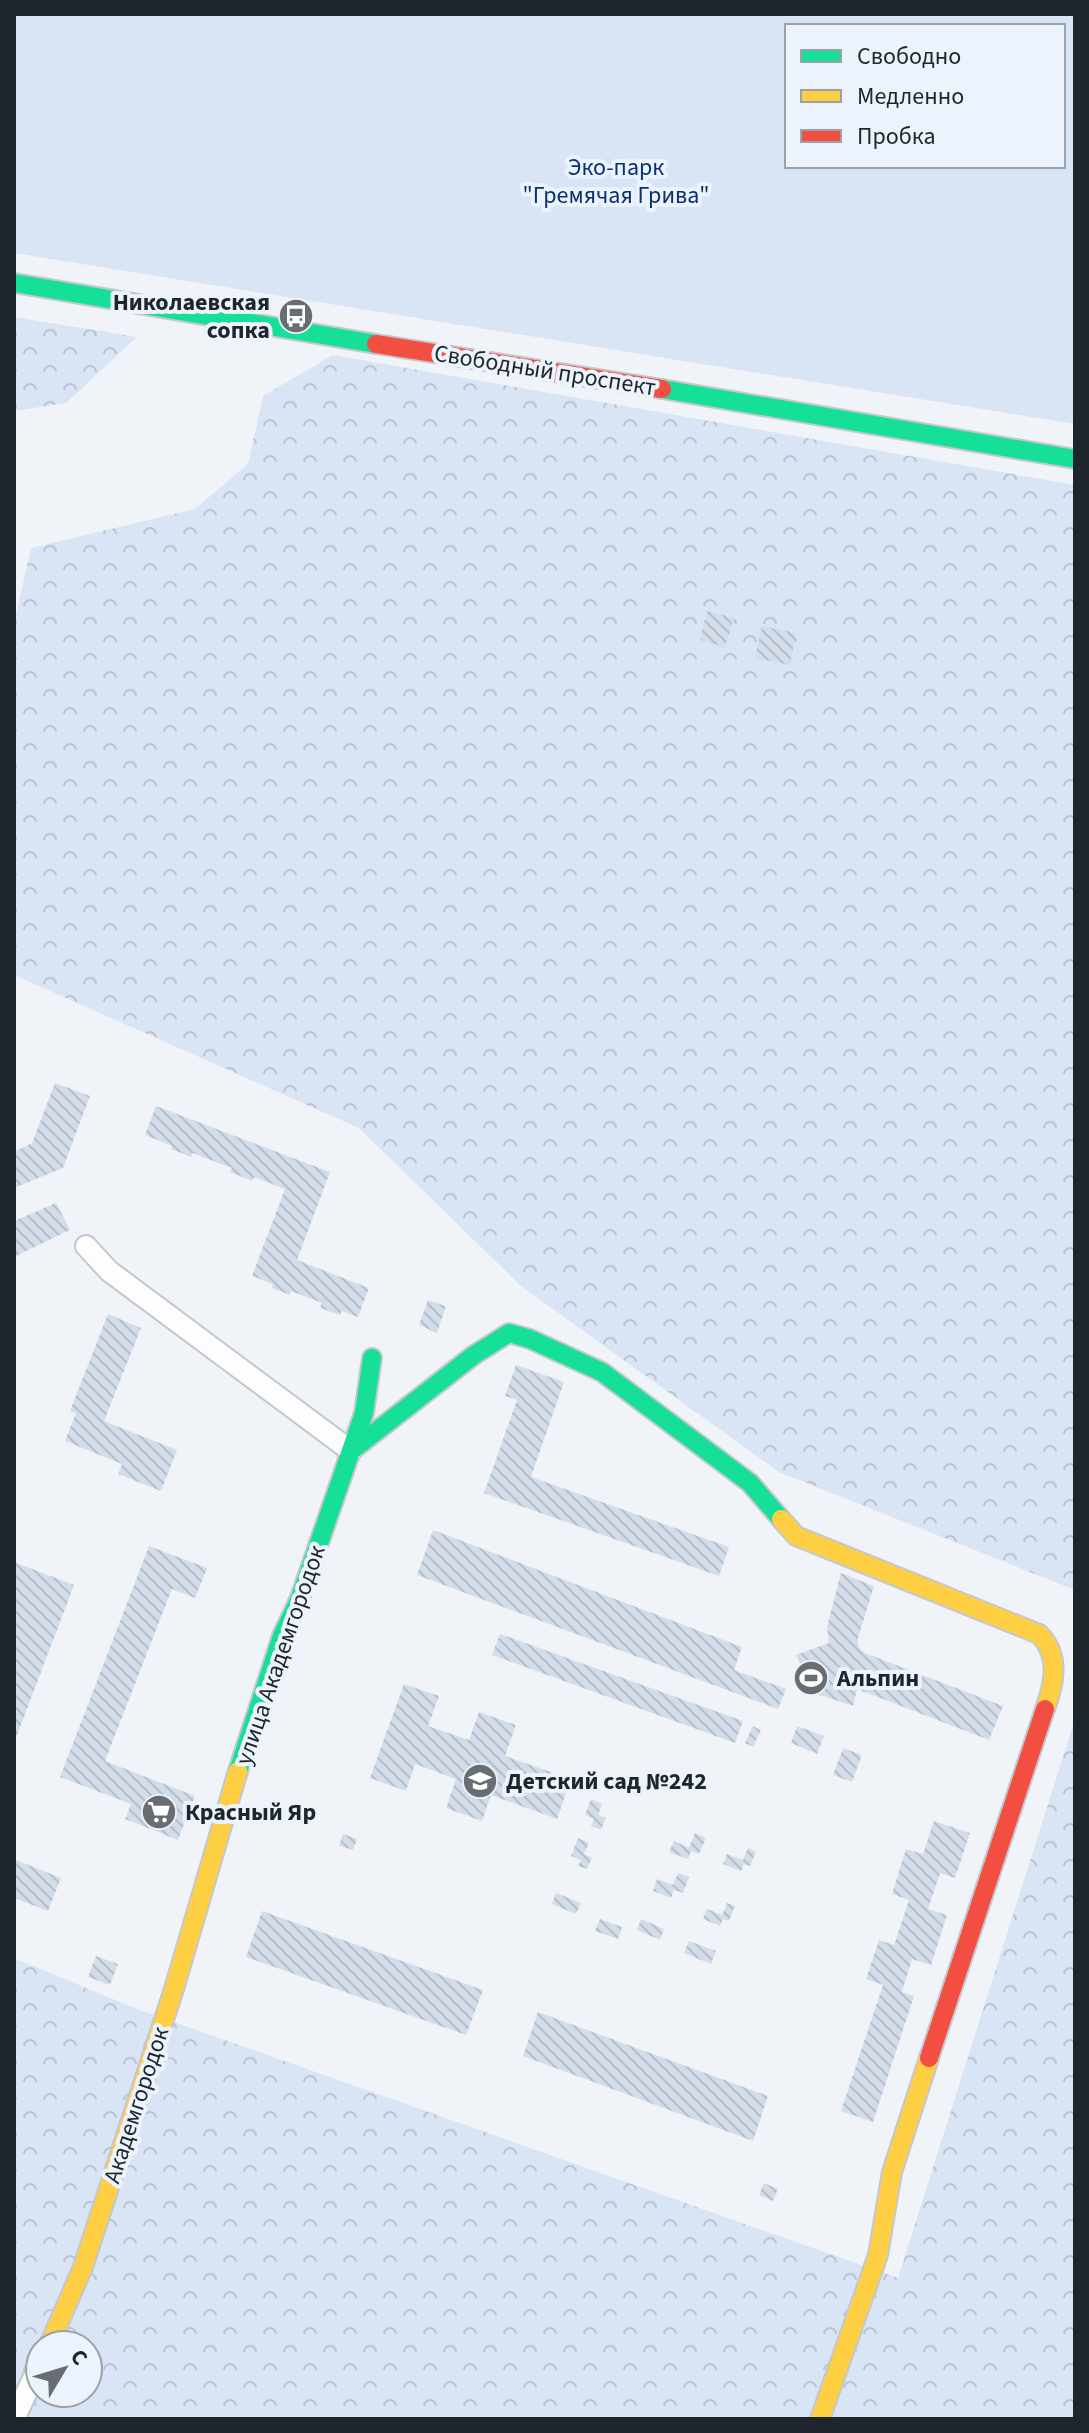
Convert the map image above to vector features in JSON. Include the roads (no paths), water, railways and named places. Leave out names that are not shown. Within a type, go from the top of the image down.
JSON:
[{"type":"street","name":"Свободный проспект","points":[[14,283],[244,323],[795,410],[1075,459]]},
{"type":"street","points":[[86,1246],[109,1271],[351,1451],[474,1355],[509,1333],[530,1339],[602,1372],[750,1483],[796,1536],[1039,1634],[1047,1642],[1055,1659],[1045,1711],[892,2172],[878,2255],[820,2419]]},
{"type":"street","name":"улица Академгородок","points":[[212,1860],[282,1636],[300,1598],[364,1413],[372,1358]]},
{"type":"street","name":"Академгородок","points":[[56,2329],[83,2267],[174,1989],[212,1860]]},
{"type":"street","points":[[14,2419],[24,2398]]},
{"type":"place","name":"Николаевская сопка","points":[[296,316]]},
{"type":"place","name":"Альпин","points":[[811,1678]]},
{"type":"place","name":"Детский сад №242","points":[[480,1781]]},
{"type":"place","name":"Красный Яр","points":[[159,1812]]},
{"type":"park label","name":"Эко-парк \"Гремячая Грива\"","points":[[616,181]]}]
